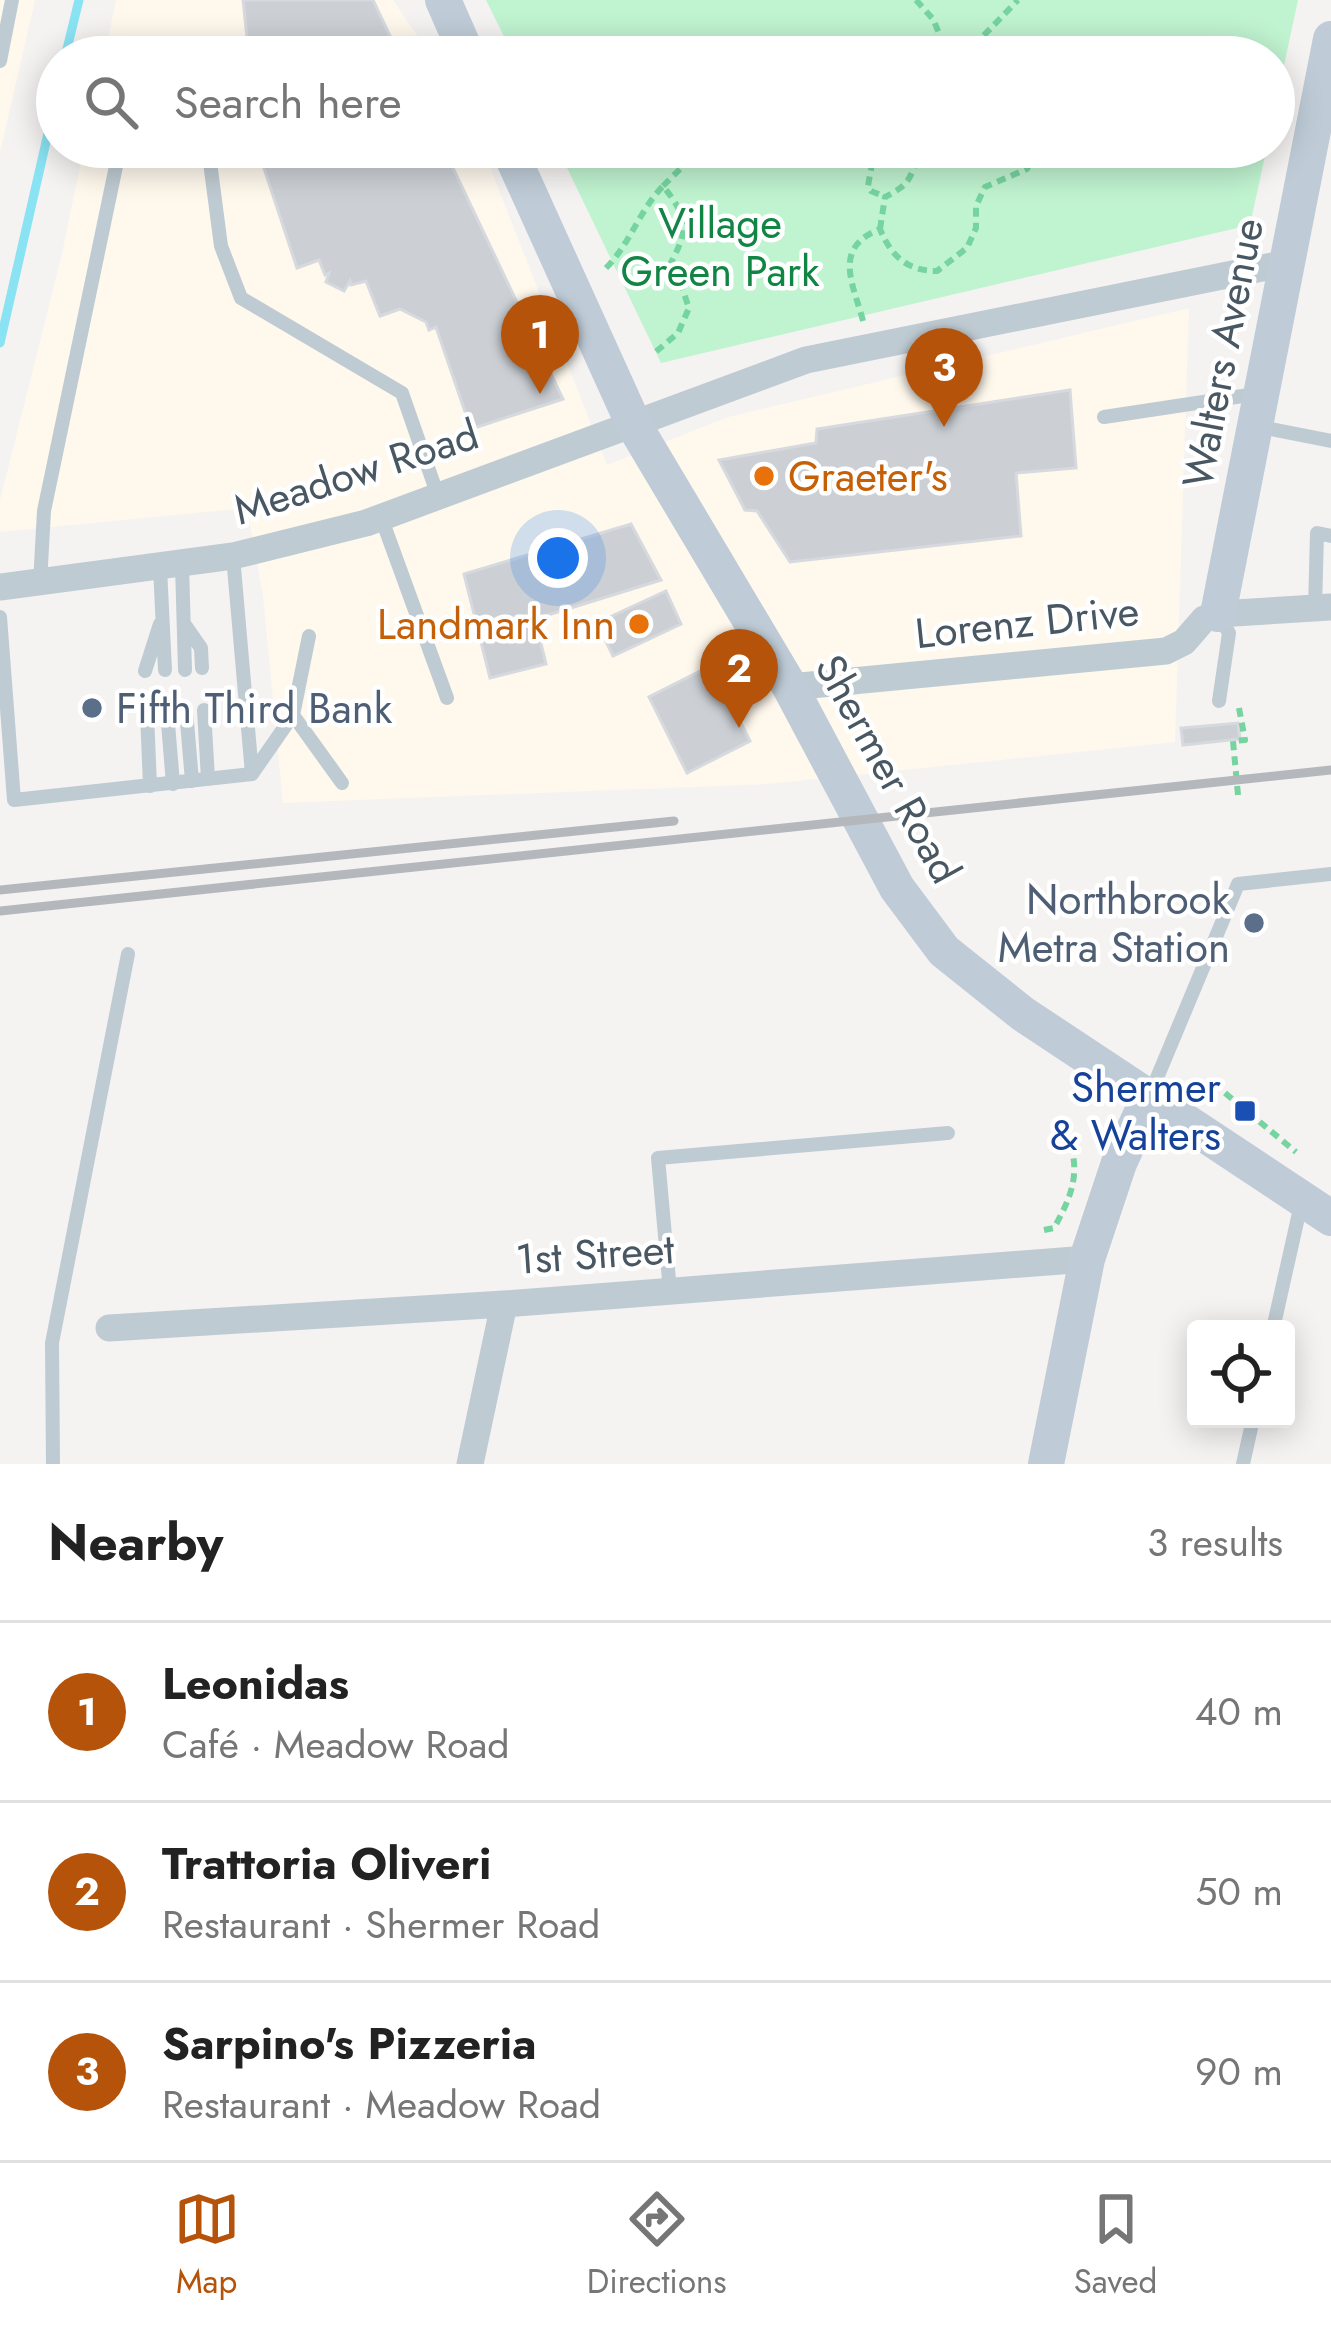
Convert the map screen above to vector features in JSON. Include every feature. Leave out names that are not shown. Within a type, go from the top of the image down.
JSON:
[{"type":"main road","points":[[442,0],[458,36]]},
{"type":"main road","name":"Walters Avenue","points":[[1218,614],[1331,39]]},
{"type":"main road","name":"Shermer Road","points":[[518,168],[634,424],[790,687],[897,888],[944,951],[1023,1014],[1317,1209]]},
{"type":"main road","points":[[1046,1464],[1087,1258],[1119,1163],[1148,1099]]},
{"type":"street","name":"Meadow Road","points":[[0,587],[233,556],[381,517],[806,360],[1287,263]]},
{"type":"street","points":[[1218,614],[1323,607]]},
{"type":"street","name":"Lorenz Drive","points":[[790,687],[1166,651],[1184,642],[1204,619],[1218,614]]},
{"type":"street","name":"1st Street","points":[[109,1328],[504,1304],[1087,1258]]},
{"type":"street","points":[[470,1464],[504,1304]]},
{"type":"lane","points":[[0,61],[12,0]]},
{"type":"lane","points":[[40,583],[44,511],[116,168]]},
{"type":"lane","points":[[211,168],[220,247],[241,298],[402,393],[438,496]]},
{"type":"lane","points":[[1104,417],[1258,410],[1331,441]]},
{"type":"lane","points":[[381,517],[447,698]]},
{"type":"lane","points":[[1323,607],[1317,533],[1331,536]]},
{"type":"lane","points":[[233,556],[252,774]]},
{"type":"lane","points":[[145,671],[171,566]]},
{"type":"lane","points":[[171,566],[183,623],[185,670]]},
{"type":"lane","points":[[1218,614],[1229,633],[1219,701]]},
{"type":"lane","points":[[0,617],[14,800],[252,774],[292,715],[309,636]]},
{"type":"lane","points":[[162,617],[165,670]]},
{"type":"lane","points":[[183,623],[201,648],[202,668]]},
{"type":"lane","points":[[186,710],[192,781]]},
{"type":"lane","points":[[204,710],[208,779]]},
{"type":"lane","points":[[167,711],[173,784]]},
{"type":"lane","points":[[146,714],[150,786]]},
{"type":"lane","points":[[292,715],[342,783]]},
{"type":"lane","points":[[1148,1099],[1238,884],[1331,874]]},
{"type":"lane","points":[[53,1464],[52,1342],[128,954]]},
{"type":"lane","points":[[670,1291],[658,1158],[948,1133]]},
{"type":"lane","points":[[1276,1320],[1317,1209]]},
{"type":"lane","points":[[1243,1464],[1251,1428]]},
{"type":"path","points":[[916,0],[940,36]]},
{"type":"path","points":[[983,36],[1018,0]]},
{"type":"path","points":[[606,268],[620,255],[644,210],[681,168]]},
{"type":"path","points":[[871,168],[868,186],[885,197],[910,181],[914,168]]},
{"type":"path","points":[[885,197],[880,230],[893,255],[920,270],[937,271],[968,248],[985,187],[1028,168]]},
{"type":"path","points":[[652,355],[678,333],[689,308],[681,285],[667,270],[684,233],[679,211],[663,186]]},
{"type":"path","points":[[865,330],[849,270],[858,243],[880,230]]},
{"type":"path","points":[[1238,699],[1245,740],[1233,741],[1238,795]]},
{"type":"path","points":[[1225,1093],[1296,1151]]},
{"type":"path","points":[[1044,1230],[1054,1228],[1071,1198],[1074,1156],[1070,1144]]},
{"type":"shaded area","points":[[0,0],[35,0],[0,153]]},
{"type":"shaded area","points":[[116,0],[393,0],[418,36],[108,36]]},
{"type":"shaded area","points":[[80,168],[490,168],[607,465],[728,417],[1189,308],[1175,742],[768,784],[283,803],[263,596],[247,508],[0,532],[0,500]]},
{"type":"green space","points":[[486,0],[1298,0],[1290,36],[504,36]]},
{"type":"green space","name":"Village Green Park","points":[[567,168],[1262,168],[1250,225],[661,363]]},
{"type":"building","points":[[243,0],[373,0],[390,36],[247,36]]},
{"type":"building","points":[[264,168],[453,168],[563,399],[471,429],[436,327],[429,330],[426,322],[400,309],[380,316],[366,281],[351,285],[350,281],[344,291],[326,282],[329,273],[325,275],[319,260],[297,268]]},
{"type":"building","points":[[1070,390],[1076,468],[1016,473],[1021,536],[790,562],[757,511],[745,510],[719,460],[816,443],[817,429]]},
{"type":"building","points":[[631,524],[661,580],[535,619],[546,664],[490,678],[464,574]]},
{"type":"building","name":"Landmark Inn","points":[[666,591],[681,624],[613,656],[597,623]]},
{"type":"building","points":[[712,665],[750,741],[687,773],[649,697]]},
{"type":"building","points":[[1238,723],[1240,739],[1183,745],[1181,728]]},
{"type":"waterway","points":[[70,36],[79,0]]},
{"type":"waterway","points":[[0,343],[40,168]]},
{"type":"railway","points":[[0,911],[1331,770]]},
{"type":"railway","points":[[0,890],[674,821]]},
{"type":"place","name":"Leonidas","points":[[540,394]]},
{"type":"place","name":"Sarpino's Pizzeria","points":[[944,427]]},
{"type":"place","name":"Graeter's","points":[[764,476]]},
{"type":"place","name":"Landmark Inn","points":[[639,624]]},
{"type":"place","name":"Fifth Third Bank","points":[[92,708]]},
{"type":"place","name":"Trattoria Oliveri","points":[[739,728]]},
{"type":"place","name":"Northbrook Metra Station","points":[[1254,923]]},
{"type":"place","name":"Shermer & Walters","points":[[1245,1111]]}]
